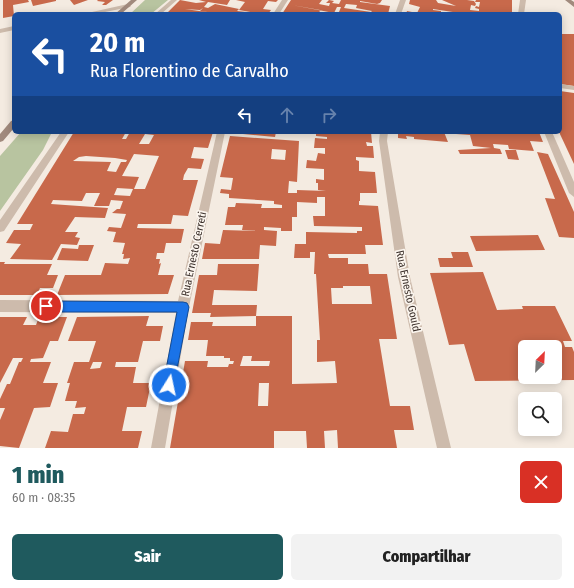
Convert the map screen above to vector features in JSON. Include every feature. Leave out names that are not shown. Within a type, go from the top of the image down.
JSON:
[{"type":"main road","points":[[120,12],[134,0]]},
{"type":"main road","points":[[568,0],[574,5]]},
{"type":"main road","points":[[0,139],[12,125]]},
{"type":"street","points":[[160,12],[174,0]]},
{"type":"street","points":[[277,12],[284,0]]},
{"type":"street","points":[[399,12],[403,0]]},
{"type":"street","points":[[521,12],[523,0]]},
{"type":"street","points":[[96,12],[128,6]]},
{"type":"street","points":[[0,31],[12,28]]},
{"type":"street","points":[[562,86],[574,88]]},
{"type":"street","points":[[0,228],[64,134]]},
{"type":"street","name":"Rua Ernesto Cerreti","points":[[158,448],[183,307],[221,134]]},
{"type":"street","name":"Rua Ernesto Gould","points":[[384,134],[404,277],[444,448]]},
{"type":"street","points":[[549,134],[574,193]]},
{"type":"street","points":[[0,306],[183,307]]},
{"type":"green space","points":[[145,0],[168,0],[153,12],[132,12]]},
{"type":"green space","points":[[19,134],[51,134],[43,150],[0,211],[0,156]]},
{"type":"building","points":[[3,0],[28,0],[29,2],[13,5],[14,12],[12,12],[12,16],[3,18]]},
{"type":"building","points":[[31,0],[56,0],[56,1],[33,6]]},
{"type":"building","points":[[70,0],[88,0],[74,5]]},
{"type":"building","points":[[113,0],[106,5],[102,5],[105,2],[97,1]]},
{"type":"building","points":[[180,0],[196,3],[206,2],[199,0],[230,0],[227,5],[208,2],[204,7],[208,8],[215,4],[239,9],[237,11],[246,12],[200,11],[203,8],[200,10],[185,9],[206,12],[168,12]]},
{"type":"building","points":[[236,0],[278,0],[276,2],[268,1],[263,9],[271,10],[270,12],[250,12],[239,10],[245,2]]},
{"type":"building","points":[[291,0],[322,0],[319,4],[329,6],[330,3],[326,3],[329,0],[334,1],[332,3],[339,4],[341,0],[382,0],[377,4],[360,2],[390,6],[388,12],[371,12],[339,12],[341,7],[337,7],[334,12],[320,10],[320,12],[283,12]],"holes":[[[346,4],[357,5],[356,8],[372,11],[344,8]]]},
{"type":"building","points":[[410,0],[436,0],[438,3],[456,6],[442,0],[467,0],[474,1],[476,4],[475,6],[471,5],[470,10],[479,11],[479,9],[475,8],[476,6],[479,7],[480,2],[475,2],[476,0],[512,0],[512,12],[453,12],[433,9],[441,12],[418,12],[420,7],[409,4]]},
{"type":"building","points":[[562,34],[574,34],[574,86],[562,84]]},
{"type":"building","points":[[562,91],[574,93],[574,164],[560,134],[562,134]]},
{"type":"building","points":[[73,134],[125,134],[122,139],[126,139],[129,134],[145,134],[212,134],[208,148],[194,147],[191,158],[204,159],[201,169],[188,168],[184,175],[183,180],[198,180],[188,216],[173,215],[171,224],[138,224],[137,228],[184,229],[181,243],[166,243],[164,253],[157,253],[156,259],[160,259],[159,264],[161,263],[158,275],[174,275],[168,294],[57,295],[65,275],[101,275],[105,263],[128,264],[130,258],[123,259],[124,254],[122,254],[125,243],[113,242],[116,232],[107,231],[109,227],[121,228],[126,214],[112,213],[117,209],[120,209],[123,201],[111,200],[109,206],[94,206],[100,193],[86,193],[82,201],[53,200],[51,204],[108,208],[105,218],[75,217],[65,232],[78,232],[75,237],[80,238],[77,245],[61,244],[52,260],[10,259],[21,244],[6,243],[14,230],[30,230],[33,224],[17,224]],"holes":[[[145,134],[154,135],[149,144],[139,144]],[[134,154],[159,156],[145,189],[134,189],[139,177],[122,176]],[[79,157],[115,158],[127,160],[126,162],[121,162],[116,172],[107,171],[111,162],[73,161]],[[117,188],[133,189],[130,196],[114,195]]]},
{"type":"building","points":[[243,134],[276,134],[275,137]]},
{"type":"building","points":[[316,134],[371,134],[372,143],[366,142],[367,146],[373,146],[374,158],[356,157],[356,160],[359,161],[359,171],[375,172],[377,193],[360,193],[359,205],[378,206],[383,245],[365,245],[366,254],[328,254],[329,258],[348,258],[348,264],[368,264],[369,274],[387,274],[397,339],[379,339],[390,406],[410,406],[414,430],[394,430],[397,448],[338,448],[337,430],[324,431],[325,448],[307,448],[306,431],[274,431],[274,448],[170,448],[185,361],[208,361],[207,367],[228,367],[229,364],[233,364],[234,361],[230,361],[230,358],[224,358],[224,356],[206,356],[208,340],[188,340],[191,322],[213,322],[212,326],[256,326],[256,316],[292,316],[292,384],[337,383],[335,361],[317,362],[317,340],[320,340],[316,274],[314,274],[315,252],[310,252],[310,258],[294,258],[295,244],[306,244],[306,232],[357,233],[357,231],[362,231],[362,227],[314,226],[313,216],[325,216],[325,197],[317,197],[317,203],[297,202],[297,217],[292,217],[292,231],[281,231],[281,228],[264,227],[264,230],[277,231],[276,246],[260,245],[259,259],[202,259],[205,243],[220,244],[223,230],[260,231],[242,230],[243,225],[225,225],[228,207],[235,207],[236,203],[262,204],[261,208],[282,208],[282,205],[274,204],[274,201],[229,198],[229,194],[220,193],[221,189],[231,190],[233,178],[220,177],[230,136],[299,141],[297,182],[289,181],[288,193],[297,193],[297,190],[326,191],[318,190],[318,183],[316,183],[316,179],[324,180],[324,169],[306,168],[307,160],[316,161],[318,153],[325,154],[325,148],[314,148],[315,138],[327,139],[327,137],[316,136]],"holes":[[[272,149],[286,150],[285,160],[271,159]],[[343,286],[370,286],[372,304],[332,304],[331,288],[343,288]],[[243,356],[252,356],[251,361],[270,361],[269,366],[240,366]],[[259,383],[269,383],[268,406],[258,406]]]},
{"type":"building","points":[[398,134],[445,134],[448,142],[414,139],[414,137],[406,136],[407,139],[398,138]]},
{"type":"building","points":[[456,134],[540,134],[543,142],[530,141],[534,151],[509,149],[508,145],[493,144],[494,148],[500,149],[502,154],[460,154],[458,150],[491,148],[473,146],[470,135]]},
{"type":"building","points":[[505,150],[516,150],[519,160],[508,159]]},
{"type":"building","points":[[537,152],[548,154],[574,212],[574,238],[559,237],[545,198],[555,199]]},
{"type":"building","points":[[538,235],[545,250],[476,251],[470,236]]},
{"type":"building","points":[[79,245],[94,245],[88,261],[57,260],[62,248],[78,249]]},
{"type":"building","points":[[451,252],[468,252],[473,267],[440,267],[438,258],[453,258]]},
{"type":"building","points":[[0,262],[5,262],[4,264],[52,264],[47,275],[58,275],[53,288],[40,288],[37,295],[0,295]]},
{"type":"building","points":[[218,264],[259,264],[257,291],[214,290],[212,305],[257,305],[256,316],[210,317],[211,313],[192,313],[199,275],[217,275]]},
{"type":"building","points":[[483,272],[497,310],[523,309],[522,306],[555,306],[572,341],[563,341],[565,347],[572,347],[574,352],[574,380],[562,380],[562,340],[518,340],[518,381],[475,381],[464,344],[449,345],[430,273]]},
{"type":"building","points":[[149,316],[146,326],[163,326],[160,341],[143,341],[138,362],[116,362],[115,367],[136,367],[133,383],[151,383],[146,407],[127,407],[122,431],[142,431],[138,448],[45,448],[51,431],[68,432],[73,414],[84,414],[86,407],[75,408],[77,401],[65,401],[70,383],[67,383],[74,362],[89,362],[96,341],[68,341],[77,317]],"holes":[[[93,362],[102,362],[100,368],[90,369]]]},
{"type":"building","points":[[0,317],[27,317],[23,325],[36,325],[39,317],[67,317],[58,341],[50,341],[43,358],[31,359],[30,362],[51,362],[43,383],[58,383],[50,407],[34,408],[19,448],[0,446],[0,420],[5,408],[0,408],[0,399],[7,384],[10,384],[19,362],[21,362],[23,358],[13,358],[0,383]]},
{"type":"route","points":[[46,306],[183,307],[169,385]]}]
